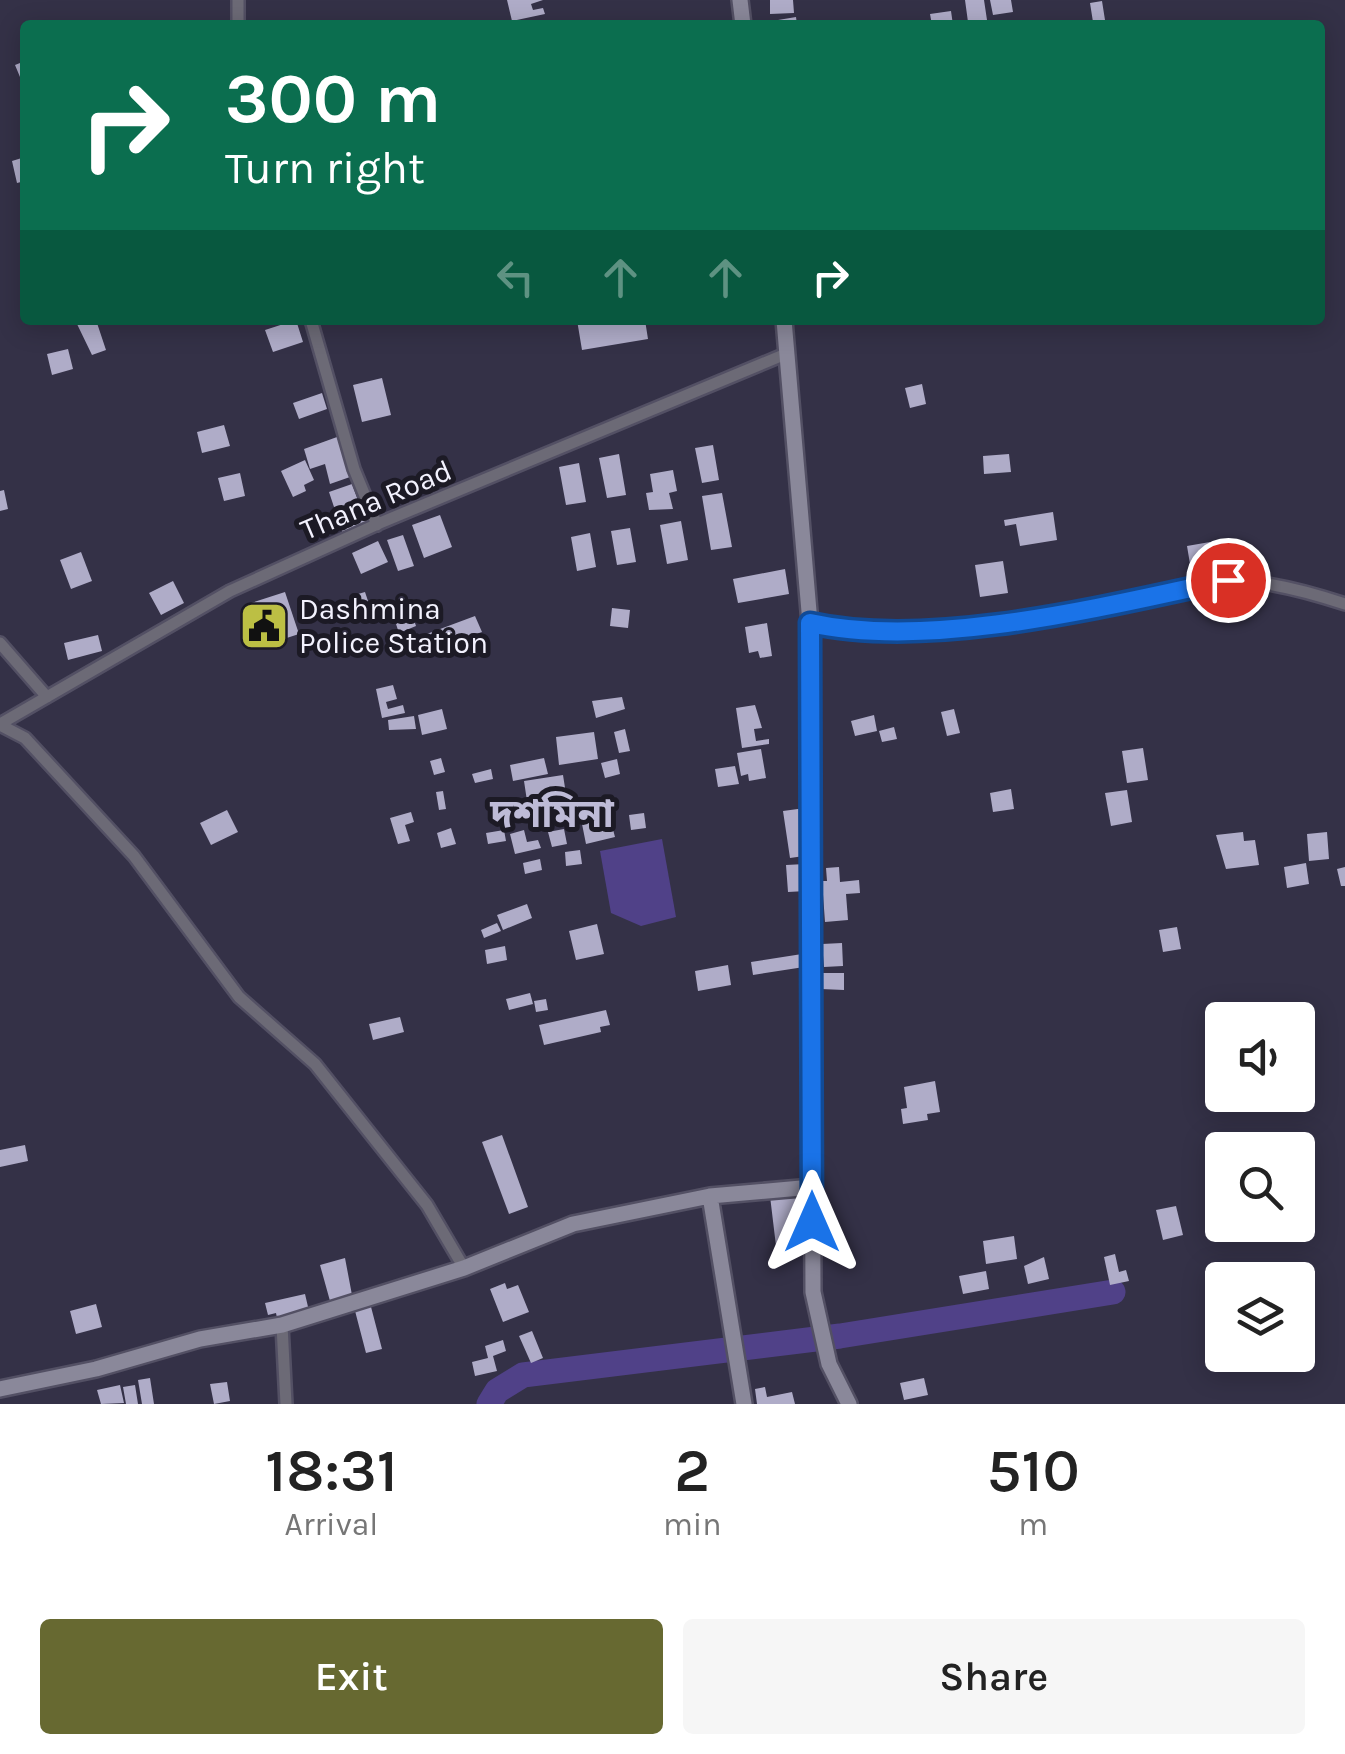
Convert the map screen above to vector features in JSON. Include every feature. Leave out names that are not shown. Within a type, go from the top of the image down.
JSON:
[{"type":"street","points":[[312,325],[354,468],[377,525]]},
{"type":"street","points":[[785,325],[810,623],[813,1292],[829,1364],[849,1404]]},
{"type":"street","name":"Thana Road","points":[[0,724],[230,591],[377,525],[788,353]]},
{"type":"street","points":[[810,623],[876,632],[948,627],[1124,602],[1228,580],[1302,590],[1345,604]]},
{"type":"street","points":[[0,642],[47,697]]},
{"type":"street","points":[[0,724],[25,738],[134,856],[240,997],[315,1064],[427,1205],[464,1268]]},
{"type":"street","points":[[0,1389],[96,1370],[200,1340],[282,1325],[464,1268],[573,1224],[710,1196],[812,1187]]},
{"type":"street","points":[[710,1196],[736,1366],[745,1400]]},
{"type":"street","points":[[282,1325],[286,1404]]},
{"type":"shaded area","points":[[662,839],[676,917],[641,926],[611,913],[600,851]]},
{"type":"building","points":[[507,0],[543,0],[531,4],[533,10],[543,8],[545,14],[512,20]]},
{"type":"building","points":[[770,0],[793,0],[794,13],[770,14]]},
{"type":"building","points":[[965,0],[984,0],[987,20],[968,20]]},
{"type":"building","points":[[990,0],[1011,0],[1013,12],[993,15]]},
{"type":"building","points":[[1102,1],[1105,20],[1093,20],[1090,3]]},
{"type":"building","points":[[951,11],[952,20],[931,20],[930,14]]},
{"type":"building","points":[[20,159],[20,182],[17,183],[12,161]]},
{"type":"building","points":[[77,325],[98,325],[106,350],[92,355]]},
{"type":"building","points":[[298,325],[303,342],[273,352],[265,330]]},
{"type":"building","points":[[578,325],[646,325],[648,339],[582,350]]},
{"type":"building","points":[[68,349],[73,369],[52,375],[47,354]]},
{"type":"building","points":[[382,378],[391,415],[362,422],[353,385]]},
{"type":"building","points":[[922,384],[926,404],[910,408],[905,388]]},
{"type":"building","points":[[322,393],[327,409],[299,419],[293,403]]},
{"type":"building","points":[[224,425],[230,446],[202,453],[197,432]]},
{"type":"building","points":[[337,437],[350,477],[330,484],[325,464],[310,469],[304,449]]},
{"type":"building","points":[[713,445],[719,480],[702,483],[695,448]]},
{"type":"building","points":[[619,454],[626,495],[607,498],[599,458]]},
{"type":"building","points":[[1009,454],[1011,472],[984,474],[983,456]]},
{"type":"building","points":[[305,460],[314,480],[304,485],[306,491],[293,497],[281,471]]},
{"type":"building","points":[[579,463],[586,502],[566,505],[559,467]]},
{"type":"building","points":[[673,470],[677,491],[669,493],[673,509],[649,510],[646,493],[653,492],[650,474]]},
{"type":"building","points":[[240,473],[245,496],[224,501],[218,478]]},
{"type":"building","points":[[352,484],[367,525],[343,534],[329,492]]},
{"type":"building","points":[[4,490],[8,509],[0,511],[0,491]]},
{"type":"building","points":[[722,493],[732,547],[711,550],[702,496]]},
{"type":"building","points":[[1053,512],[1057,540],[1020,546],[1016,524],[1005,526],[1004,520]]},
{"type":"building","points":[[440,515],[452,547],[424,558],[412,525]]},
{"type":"building","points":[[681,521],[688,560],[667,564],[660,525]]},
{"type":"building","points":[[630,528],[636,562],[617,565],[611,531]]},
{"type":"building","points":[[590,533],[596,567],[577,571],[571,537]]},
{"type":"building","points":[[403,535],[414,566],[398,571],[387,540]]},
{"type":"building","points":[[378,541],[388,562],[361,574],[352,553]]},
{"type":"building","points":[[1210,542],[1216,578],[1193,582],[1187,546]]},
{"type":"building","points":[[81,552],[92,581],[71,589],[60,560]]},
{"type":"building","points":[[1003,561],[1008,593],[980,597],[975,565]]},
{"type":"building","points":[[785,569],[789,594],[738,603],[733,579]]},
{"type":"building","points":[[173,581],[184,603],[161,615],[149,593]]},
{"type":"building","points":[[285,592],[299,634],[262,646],[248,604]],"holes":[[[277,606],[282,624],[270,627],[265,610]]]},
{"type":"building","points":[[365,592],[371,610],[364,612],[358,594]]},
{"type":"building","points":[[612,608],[630,610],[628,628],[610,626]]},
{"type":"building","points":[[412,614],[416,626],[399,633],[396,624]]},
{"type":"building","points":[[475,616],[482,632],[430,650],[424,635]]},
{"type":"building","points":[[767,623],[772,656],[760,658],[758,651],[749,653],[745,627]]},
{"type":"building","points":[[98,635],[102,651],[68,660],[64,643]]},
{"type":"building","points":[[393,685],[397,699],[386,702],[388,709],[403,705],[405,713],[382,718],[376,689]]},
{"type":"building","points":[[622,697],[625,709],[596,718],[592,701]]},
{"type":"building","points":[[755,705],[762,728],[754,729],[756,741],[769,739],[769,744],[742,748],[736,708]]},
{"type":"building","points":[[442,709],[447,729],[422,735],[418,715]]},
{"type":"building","points":[[954,709],[960,733],[947,736],[941,712]]},
{"type":"building","points":[[874,715],[877,731],[855,736],[851,721]]},
{"type":"building","points":[[414,716],[416,729],[389,730],[388,720]]},
{"type":"building","points":[[894,727],[897,739],[882,742],[879,731]]},
{"type":"building","points":[[625,729],[630,751],[619,753],[614,732]]},
{"type":"building","points":[[594,732],[598,759],[559,765],[556,737]]},
{"type":"building","points":[[1143,748],[1148,780],[1127,783],[1122,751]]},
{"type":"building","points":[[761,749],[766,778],[749,781],[748,774],[741,776],[737,753]]},
{"type":"building","points":[[441,758],[445,772],[434,775],[430,761]]},
{"type":"building","points":[[544,758],[548,774],[513,781],[510,765]]},
{"type":"building","points":[[617,759],[620,774],[605,778],[601,763]]},
{"type":"building","points":[[735,766],[739,784],[718,787],[715,769]]},
{"type":"building","points":[[491,769],[493,779],[475,783],[472,774]]},
{"type":"building","points":[[563,775],[566,794],[527,801],[524,781]]},
{"type":"building","points":[[1011,789],[1014,809],[993,812],[990,793]]},
{"type":"building","points":[[1127,790],[1132,822],[1111,826],[1105,793]]},
{"type":"building","points":[[443,791],[446,809],[439,810],[436,792]]},
{"type":"building","points":[[805,808],[811,855],[790,858],[783,811]]},
{"type":"building","points":[[227,810],[238,832],[211,845],[200,823]]},
{"type":"building","points":[[411,812],[414,822],[405,825],[410,841],[398,844],[390,818]]},
{"type":"building","points":[[644,813],[646,828],[631,830],[629,815]]},
{"type":"building","points":[[610,818],[615,837],[586,844],[582,824]]},
{"type":"building","points":[[451,828],[456,844],[441,848],[437,833]]},
{"type":"building","points":[[564,829],[567,844],[552,847],[548,832]]},
{"type":"building","points":[[504,830],[506,841],[488,844],[486,833]]},
{"type":"building","points":[[524,830],[527,842],[538,840],[541,848],[515,854],[510,834]]},
{"type":"building","points":[[1243,832],[1244,841],[1255,840],[1259,865],[1226,869],[1216,835]]},
{"type":"building","points":[[1327,832],[1329,859],[1309,861],[1307,834]]},
{"type":"building","points":[[580,850],[582,864],[566,866],[565,852]]},
{"type":"building","points":[[540,859],[542,870],[525,874],[523,863]]},
{"type":"building","points":[[1306,863],[1309,884],[1287,888],[1284,867]]},
{"type":"building","points":[[805,864],[806,891],[788,892],[786,865]]},
{"type":"building","points":[[839,867],[840,882],[859,880],[860,893],[846,894],[848,920],[825,922],[822,881],[827,881],[826,868]]},
{"type":"building","points":[[1345,867],[1345,886],[1341,886],[1337,869]]},
{"type":"building","points":[[527,904],[532,918],[503,930],[497,915]]},
{"type":"building","points":[[497,923],[501,931],[484,938],[481,930]]},
{"type":"building","points":[[597,924],[604,954],[576,960],[569,931]]},
{"type":"building","points":[[1177,927],[1181,949],[1163,952],[1159,930]]},
{"type":"building","points":[[842,943],[843,966],[824,967],[822,944]]},
{"type":"building","points":[[505,946],[507,960],[487,964],[485,950]]},
{"type":"building","points":[[802,954],[804,967],[753,975],[751,962]]},
{"type":"building","points":[[728,965],[731,985],[698,991],[695,971]]},
{"type":"building","points":[[821,973],[844,973],[844,990],[821,989]]},
{"type":"building","points":[[530,993],[533,1004],[509,1010],[506,999]]},
{"type":"building","points":[[546,999],[548,1010],[536,1012],[534,1001]]},
{"type":"building","points":[[606,1010],[610,1025],[600,1027],[601,1032],[544,1045],[539,1025]]},
{"type":"building","points":[[400,1017],[404,1032],[373,1040],[369,1024]]},
{"type":"building","points":[[935,1081],[940,1112],[927,1114],[928,1120],[903,1124],[901,1109],[907,1108],[904,1087]]},
{"type":"building","points":[[502,1135],[528,1207],[509,1214],[482,1142]]},
{"type":"building","points":[[25,1145],[28,1161],[0,1167],[0,1150]]},
{"type":"building","points":[[804,1192],[810,1242],[776,1246],[770,1196]]},
{"type":"building","points":[[1176,1206],[1183,1235],[1163,1240],[1156,1210]]},
{"type":"building","points":[[1014,1236],[1017,1259],[986,1264],[983,1241]]},
{"type":"building","points":[[1115,1254],[1119,1272],[1126,1270],[1129,1281],[1110,1285],[1104,1257]]},
{"type":"building","points":[[1044,1257],[1049,1279],[1028,1284],[1024,1266]]},
{"type":"building","points":[[345,1258],[352,1295],[330,1301],[320,1265]]},
{"type":"building","points":[[986,1271],[989,1289],[963,1294],[959,1276]]},
{"type":"building","points":[[505,1283],[507,1289],[518,1285],[529,1312],[503,1322],[490,1289]]},
{"type":"building","points":[[305,1294],[309,1311],[277,1318],[276,1313],[268,1315],[265,1303]]},
{"type":"building","points":[[370,1303],[382,1349],[366,1353],[354,1307]]},
{"type":"building","points":[[96,1304],[102,1327],[76,1334],[70,1311]]},
{"type":"building","points":[[532,1331],[543,1358],[531,1363],[519,1336]]},
{"type":"building","points":[[503,1340],[506,1351],[493,1356],[497,1371],[475,1376],[472,1362],[488,1358],[485,1346]]},
{"type":"building","points":[[150,1378],[154,1404],[142,1404],[138,1380]]},
{"type":"building","points":[[924,1378],[928,1395],[904,1400],[900,1383]]},
{"type":"building","points":[[227,1382],[230,1401],[214,1404],[210,1384]]},
{"type":"building","points":[[120,1385],[124,1403],[101,1404],[97,1390]]},
{"type":"building","points":[[135,1385],[138,1404],[126,1404],[123,1387]]},
{"type":"building","points":[[765,1387],[767,1397],[792,1392],[795,1404],[757,1404],[755,1389]]},
{"type":"waterway","points":[[489,1404],[497,1391],[523,1375],[840,1336],[1113,1292]]},
{"type":"place","name":"Dashmina Police Station","points":[[264,626]]},
{"type":"district","name":"দশমিনা","points":[[552,813]]},
{"type":"route","points":[[812,1222],[814,788],[810,623],[876,632],[948,627],[1124,602],[1228,580]]}]
